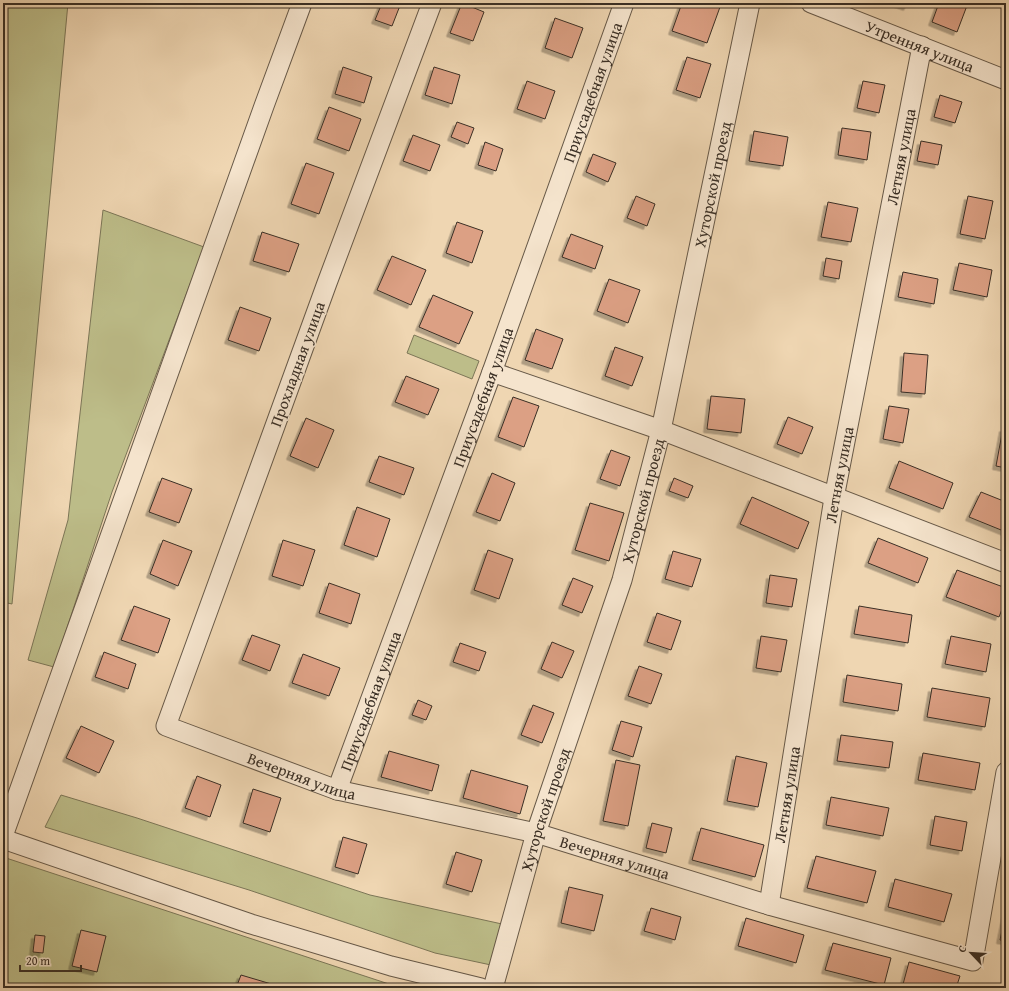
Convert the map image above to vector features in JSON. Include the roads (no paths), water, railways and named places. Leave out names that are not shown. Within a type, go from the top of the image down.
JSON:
[{"type":"street","points":[[302,3],[3,838],[251,924],[391,966],[481,988]]},
{"type":"street","name":"Прохладная улица","points":[[166,726],[327,283],[432,3]]},
{"type":"street","name":"Приусадебная улица","points":[[338,790],[492,372],[624,3]]},
{"type":"street","name":"Хуторской проезд","points":[[493,988],[509,925],[536,833],[622,580],[662,430],[750,3]]},
{"type":"street","name":"Утренняя улица","points":[[811,3],[1006,80]]},
{"type":"street","name":"Летняя улица","points":[[769,905],[834,498],[922,46]]},
{"type":"street","points":[[492,372],[662,430],[834,498],[1006,563]]},
{"type":"street","name":"Вечерняя улица","points":[[166,726],[338,790],[536,833],[769,905],[973,961],[1006,772]]}]
